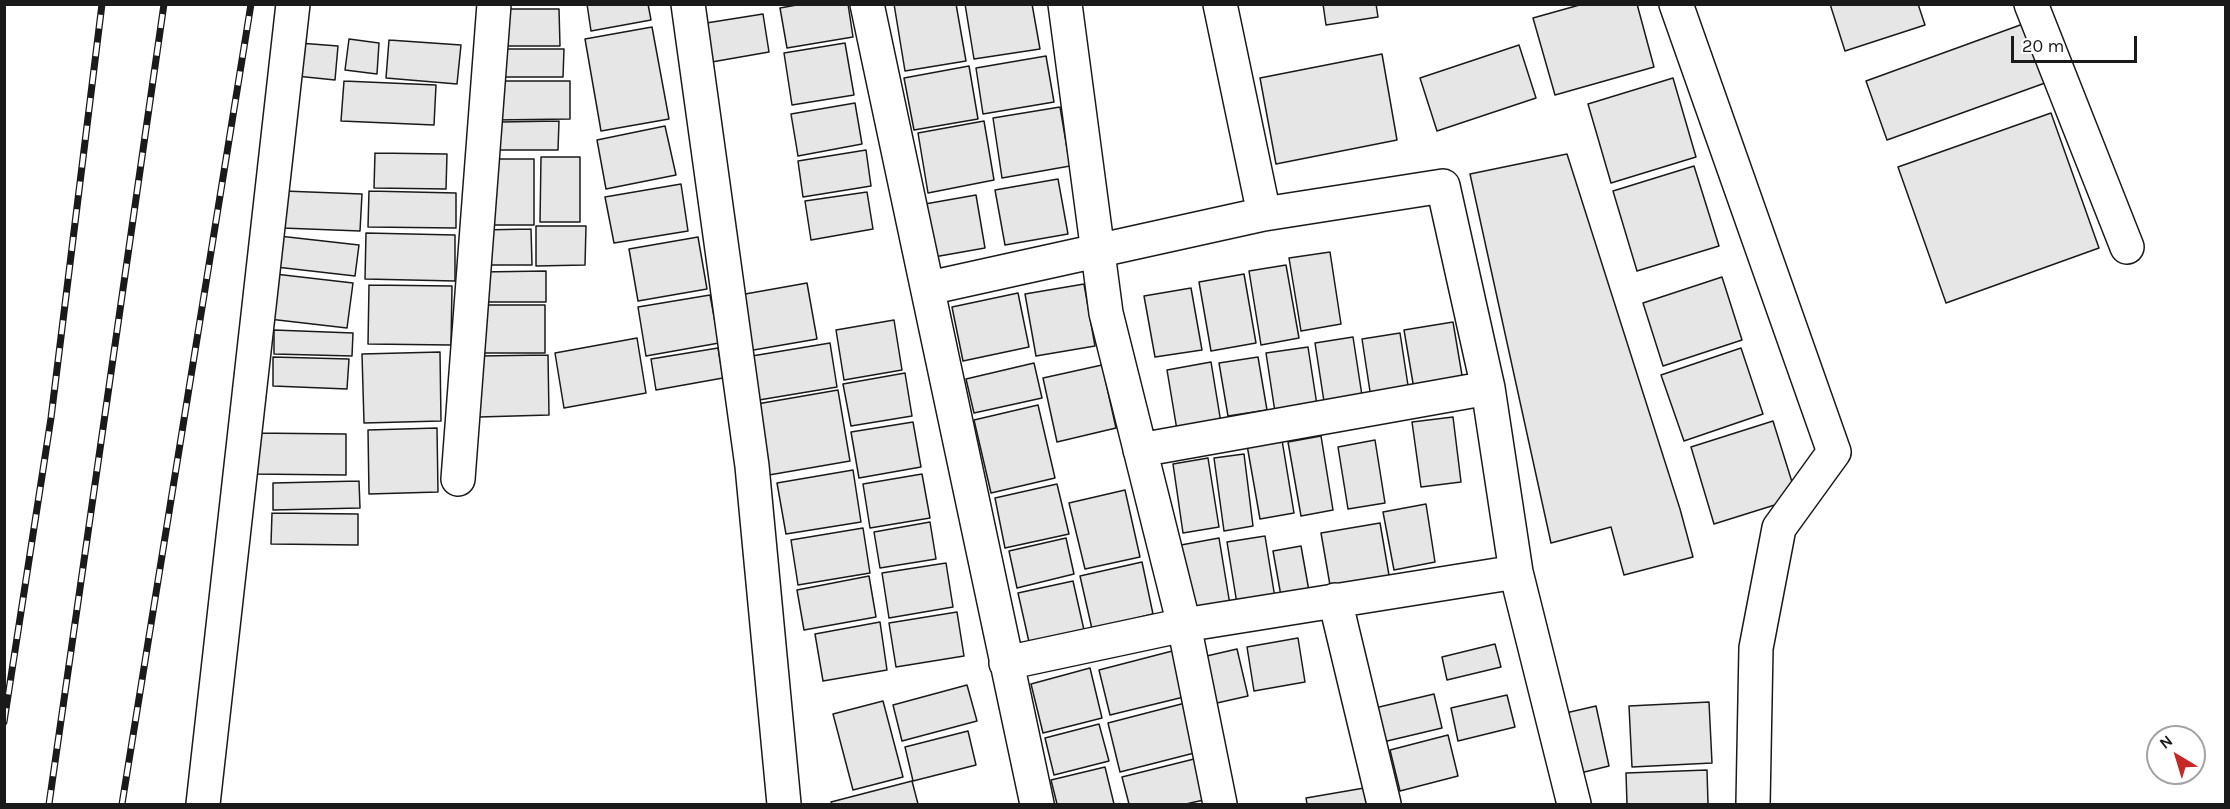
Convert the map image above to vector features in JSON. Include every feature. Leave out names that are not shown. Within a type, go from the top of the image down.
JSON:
[{"type":"street","points":[[203,804],[293,4]]},
{"type":"street","points":[[458,478],[494,4]]},
{"type":"street","points":[[688,4],[752,466],[784,804]]},
{"type":"street","points":[[867,4],[1037,804]]},
{"type":"street","points":[[1065,4],[1106,313],[1184,625],[1220,804]]},
{"type":"street","points":[[1220,4],[1264,214]]},
{"type":"street","points":[[1676,4],[1834,452],[1779,528],[1756,648],[1753,804]]},
{"type":"street","points":[[2031,4],[2127,247]]},
{"type":"street","points":[[929,288],[1264,214],[1443,186],[1488,388],[1516,572],[1574,804]]},
{"type":"street","points":[[1140,450],[1488,388]]},
{"type":"street","points":[[1006,663],[1184,625],[1516,572]]},
{"type":"street","points":[[1335,600],[1384,804]]},
{"type":"building","points":[[587,4],[648,4],[651,20],[591,31]]},
{"type":"building","points":[[802,4],[848,4],[853,37],[787,48],[780,8]]},
{"type":"building","points":[[894,4],[956,4],[966,61],[905,71]]},
{"type":"building","points":[[965,4],[1032,4],[1040,49],[974,59]]},
{"type":"building","points":[[1323,4],[1376,4],[1378,17],[1326,25]]},
{"type":"building","points":[[1583,4],[1637,4],[1654,67],[1555,95],[1533,18]]},
{"type":"building","points":[[1830,4],[1918,4],[1925,25],[1845,51]]},
{"type":"building","points":[[495,9],[559,9],[560,46],[495,46]]},
{"type":"building","points":[[763,14],[769,52],[706,63],[700,24]]},
{"type":"building","points":[[2023,24],[2045,83],[1887,140],[1866,81]]},
{"type":"building","points":[[652,27],[669,119],[601,131],[585,39]]},
{"type":"building","points":[[349,39],[379,43],[377,74],[345,70]]},
{"type":"building","points":[[389,40],[461,45],[457,84],[386,78]]},
{"type":"building","points":[[299,43],[338,46],[335,80],[296,76]]},
{"type":"building","points":[[845,43],[854,95],[792,105],[784,53]]},
{"type":"building","points":[[1519,45],[1536,98],[1437,131],[1420,78]]},
{"type":"building","points":[[496,49],[564,49],[563,77],[496,77]]},
{"type":"building","points":[[1382,54],[1397,140],[1276,164],[1260,78]]},
{"type":"building","points":[[1046,56],[1054,102],[983,114],[976,68]]},
{"type":"building","points":[[969,66],[978,119],[914,130],[904,78]]},
{"type":"building","points":[[1673,78],[1696,157],[1611,183],[1588,104]]},
{"type":"building","points":[[344,81],[436,85],[434,125],[341,121]]},
{"type":"building","points":[[494,81],[570,81],[570,119],[494,120]]},
{"type":"building","points":[[855,103],[862,144],[798,156],[791,114]]},
{"type":"building","points":[[1060,107],[1070,166],[1002,178],[993,118]]},
{"type":"building","points":[[2051,113],[2099,248],[1946,303],[1898,167]]},
{"type":"building","points":[[559,121],[558,150],[499,150],[500,122]]},
{"type":"building","points":[[984,121],[994,180],[928,193],[918,133]]},
{"type":"building","points":[[665,126],[676,175],[606,189],[597,140]]},
{"type":"building","points":[[866,150],[871,186],[803,197],[798,161]]},
{"type":"building","points":[[375,153],[447,154],[446,189],[374,188]]},
{"type":"building","points":[[1567,154],[1680,509],[1693,557],[1624,575],[1611,527],[1551,543],[1470,174]]},
{"type":"building","points":[[541,157],[580,157],[580,222],[540,222]]},
{"type":"building","points":[[488,159],[534,159],[534,225],[488,225]]},
{"type":"building","points":[[1694,166],[1719,246],[1637,271],[1613,191]]},
{"type":"building","points":[[1058,179],[1068,234],[1005,245],[995,190]]},
{"type":"building","points":[[681,184],[688,231],[614,243],[605,197]]},
{"type":"building","points":[[284,191],[362,194],[360,231],[282,228]]},
{"type":"building","points":[[369,191],[456,193],[456,228],[368,227]]},
{"type":"building","points":[[867,192],[873,229],[811,240],[805,201]]},
{"type":"building","points":[[976,195],[985,248],[934,257],[925,204]]},
{"type":"building","points":[[536,226],[586,226],[585,265],[536,266]]},
{"type":"building","points":[[531,229],[532,265],[479,265],[480,230]]},
{"type":"building","points":[[366,233],[455,235],[455,281],[365,279]]},
{"type":"building","points":[[279,236],[359,245],[355,276],[276,267]]},
{"type":"building","points":[[698,237],[707,289],[638,301],[629,249]]},
{"type":"building","points":[[1330,252],[1341,324],[1301,331],[1289,258]]},
{"type":"building","points":[[1286,265],[1299,338],[1261,345],[1249,271]]},
{"type":"building","points":[[546,271],[546,302],[480,302],[480,272]]},
{"type":"building","points":[[275,274],[353,283],[347,328],[269,319]]},
{"type":"building","points":[[1244,274],[1256,343],[1211,351],[1199,282]]},
{"type":"building","points":[[1722,277],[1742,340],[1663,366],[1643,303]]},
{"type":"building","points":[[807,283],[817,339],[742,352],[734,296]]},
{"type":"building","points":[[1084,284],[1095,346],[1036,356],[1025,294]]},
{"type":"building","points":[[369,285],[452,286],[451,345],[368,344]]},
{"type":"building","points":[[1191,288],[1202,350],[1155,357],[1144,296]]},
{"type":"building","points":[[1018,293],[1029,347],[963,361],[952,307]]},
{"type":"building","points":[[710,295],[719,343],[646,356],[638,307]]},
{"type":"building","points":[[477,305],[545,305],[545,353],[478,353]]},
{"type":"building","points":[[894,320],[902,370],[844,380],[836,330]]},
{"type":"building","points":[[1453,322],[1464,387],[1415,395],[1404,330]]},
{"type":"building","points":[[274,330],[353,333],[352,356],[274,354]]},
{"type":"building","points":[[1400,333],[1409,392],[1371,398],[1362,339]]},
{"type":"building","points":[[1353,337],[1363,402],[1325,408],[1315,343]]},
{"type":"building","points":[[637,338],[646,393],[564,408],[555,353]]},
{"type":"building","points":[[830,343],[837,387],[753,401],[746,357]]},
{"type":"building","points":[[1308,347],[1317,405],[1275,412],[1266,353]]},
{"type":"building","points":[[718,348],[723,378],[656,390],[651,359]]},
{"type":"building","points":[[1741,348],[1763,414],[1684,441],[1661,375]]},
{"type":"building","points":[[440,352],[441,421],[364,423],[362,354]]},
{"type":"building","points":[[548,355],[549,415],[479,417],[478,356]]},
{"type":"building","points":[[273,357],[349,359],[347,389],[273,386]]},
{"type":"building","points":[[1258,357],[1267,410],[1228,416],[1219,363]]},
{"type":"building","points":[[1211,362],[1221,423],[1177,430],[1167,370]]},
{"type":"building","points":[[1034,363],[1042,398],[974,413],[966,379]]},
{"type":"building","points":[[1102,365],[1116,428],[1057,442],[1043,378]]},
{"type":"building","points":[[905,373],[912,416],[851,426],[843,384]]},
{"type":"building","points":[[838,390],[850,461],[769,475],[757,404]]},
{"type":"building","points":[[1038,405],[1055,478],[991,493],[974,420]]},
{"type":"building","points":[[1453,417],[1461,482],[1421,487],[1412,422]]},
{"type":"building","points":[[1773,421],[1797,498],[1714,524],[1691,447]]},
{"type":"building","points":[[913,422],[921,467],[859,478],[851,432]]},
{"type":"building","points":[[437,428],[438,492],[369,494],[368,430]]},
{"type":"building","points":[[252,433],[346,434],[346,475],[251,474]]},
{"type":"building","points":[[1321,436],[1333,510],[1301,516],[1288,442]]},
{"type":"building","points":[[1282,440],[1294,513],[1260,519],[1247,445]]},
{"type":"building","points":[[1375,440],[1385,503],[1348,509],[1338,447]]},
{"type":"building","points":[[1244,454],[1253,526],[1224,531],[1214,458]]},
{"type":"building","points":[[1208,458],[1219,527],[1183,533],[1173,464]]},
{"type":"building","points":[[853,470],[861,522],[786,534],[777,483]]},
{"type":"building","points":[[922,474],[930,518],[870,528],[863,484]]},
{"type":"building","points":[[359,481],[360,508],[273,510],[273,483]]},
{"type":"building","points":[[1057,484],[1069,534],[1005,548],[995,498]]},
{"type":"building","points":[[1125,490],[1140,557],[1085,569],[1069,503]]},
{"type":"building","points":[[1426,504],[1435,562],[1394,570],[1383,512]]},
{"type":"building","points":[[272,513],[358,514],[358,545],[271,544]]},
{"type":"building","points":[[930,522],[936,559],[880,568],[874,532]]},
{"type":"building","points":[[1380,523],[1390,581],[1331,591],[1321,533]]},
{"type":"building","points":[[863,528],[870,573],[798,585],[791,540]]},
{"type":"building","points":[[1265,536],[1275,598],[1237,604],[1227,542]]},
{"type":"building","points":[[1066,538],[1074,574],[1017,588],[1009,551]]},
{"type":"building","points":[[1219,538],[1231,611],[1193,617],[1181,545]]},
{"type":"building","points":[[1301,546],[1309,591],[1281,596],[1273,551]]},
{"type":"building","points":[[1142,562],[1153,614],[1092,629],[1080,576]]},
{"type":"building","points":[[946,563],[953,607],[889,618],[882,573]]},
{"type":"building","points":[[869,576],[876,617],[804,630],[797,590]]},
{"type":"building","points":[[1073,581],[1084,630],[1029,642],[1018,593]]},
{"type":"building","points":[[957,612],[964,656],[896,667],[889,623]]},
{"type":"building","points":[[880,622],[887,670],[823,681],[815,634]]},
{"type":"building","points":[[1298,638],[1305,682],[1254,691],[1247,647]]},
{"type":"building","points":[[1495,644],[1501,667],[1447,680],[1442,657]]},
{"type":"building","points":[[1180,649],[1192,695],[1110,715],[1099,670]]},
{"type":"building","points":[[1237,649],[1248,696],[1208,705],[1198,658]]},
{"type":"building","points":[[1090,668],[1102,718],[1043,733],[1031,684]]},
{"type":"building","points":[[967,685],[977,721],[902,741],[893,705]]},
{"type":"building","points":[[1434,694],[1442,728],[1383,742],[1375,708]]},
{"type":"building","points":[[1507,695],[1515,727],[1458,741],[1451,708]]},
{"type":"building","points":[[883,701],[903,777],[853,790],[833,714]]},
{"type":"building","points":[[1189,702],[1202,751],[1120,772],[1108,723]]},
{"type":"building","points":[[1709,702],[1712,763],[1632,767],[1629,706]]},
{"type":"building","points":[[1596,706],[1609,766],[1572,775],[1557,715]]},
{"type":"building","points":[[1099,724],[1109,761],[1054,775],[1045,738]]},
{"type":"building","points":[[968,731],[976,765],[913,781],[905,747]]},
{"type":"building","points":[[1448,735],[1458,776],[1400,791],[1390,750]]},
{"type":"building","points":[[1198,758],[1208,799],[1186,804],[1129,804],[1122,777]]},
{"type":"building","points":[[1105,767],[1114,804],[1057,804],[1051,780]]},
{"type":"building","points":[[1707,770],[1708,804],[1627,804],[1626,773]]},
{"type":"building","points":[[912,781],[918,804],[832,804],[831,802]]},
{"type":"building","points":[[1370,787],[1373,804],[1307,804],[1306,798]]},
{"type":"railway","points":[[4,722],[51,418],[102,4]]},
{"type":"railway","points":[[49,804],[164,4]]},
{"type":"railway","points":[[122,804],[251,4]]}]
